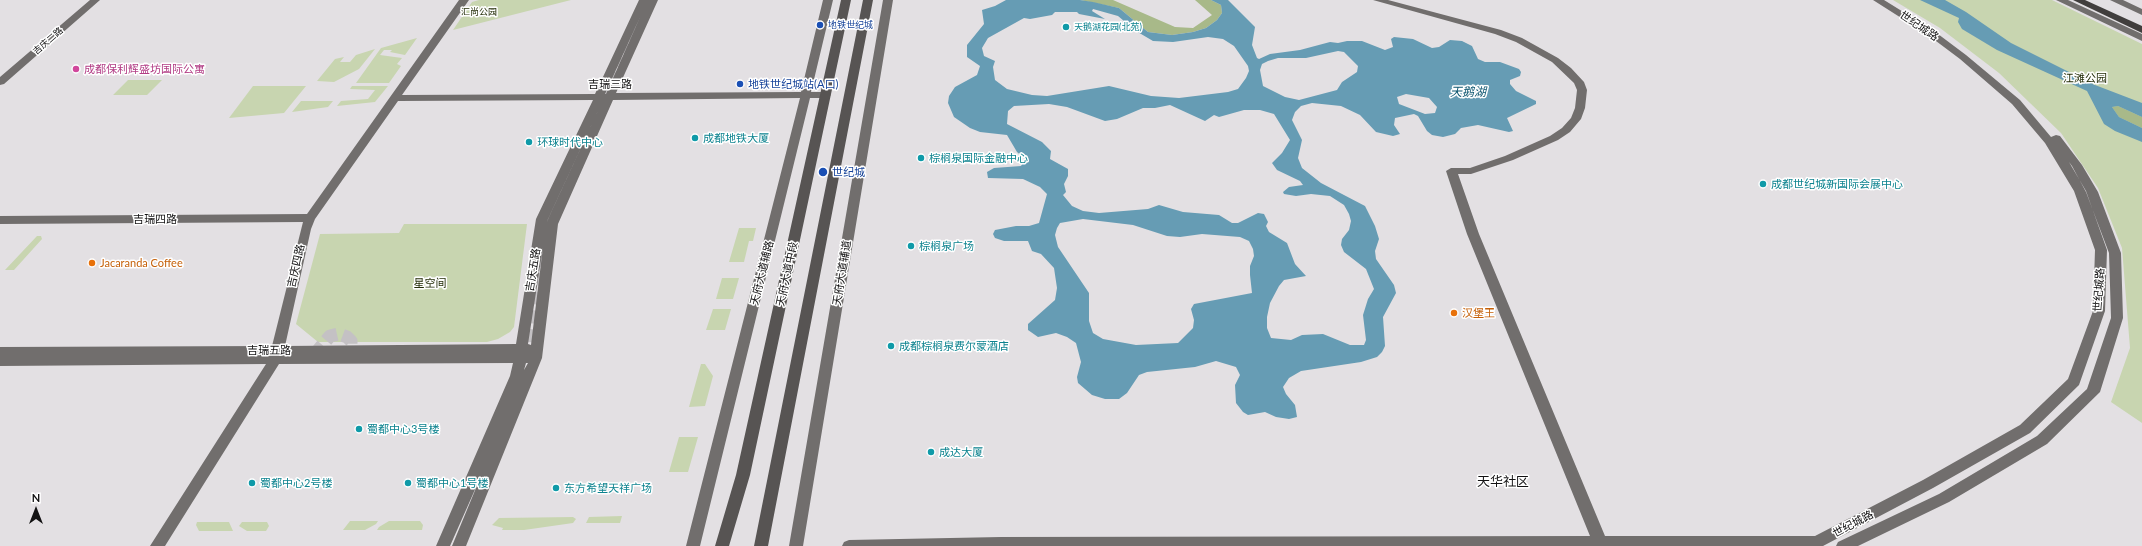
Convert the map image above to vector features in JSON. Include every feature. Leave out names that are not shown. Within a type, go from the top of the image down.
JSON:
[{"type":"highway","points":[[2078,0],[2142,30]]},
{"type":"highway","points":[[2092,0],[2142,23]]},
{"type":"main road","name":"天府大道中段","points":[[722,546],[743,475],[846,0]]},
{"type":"main road","points":[[761,546],[868,0]]},
{"type":"street","name":"吉庆二路","points":[[0,82],[95,0]]},
{"type":"street","name":"吉庆四路","points":[[157,546],[276,355],[305,229],[310,218],[464,0]]},
{"type":"street","name":"吉庆五路","points":[[459,546],[537,354],[552,224],[644,0]]},
{"type":"street","name":"吉庆五路","points":[[443,546],[517,376],[541,224],[653,0]]},
{"type":"street","name":"天府大道辅路","points":[[693,546],[828,0]]},
{"type":"street","name":"天府大道辅道","points":[[796,546],[888,0]]},
{"type":"street","points":[[1378,0],[1498,32],[1519,40],[1555,60],[1568,70],[1579,82],[1582,90],[1580,108],[1576,118],[1566,130],[1554,138],[1509,158],[1472,171],[1451,171],[1472,234],[1601,544]]},
{"type":"street","name":"世纪城路","points":[[849,546],[1001,543],[1157,545],[1812,544],[1928,484],[2025,429],[2074,382],[2099,311],[2101,250],[2080,191],[2053,146],[2016,102],[1963,57],[1931,33],[1878,0]]},
{"type":"street","name":"世纪城路","points":[[1843,546],[1944,498],[2042,440],[2093,392],[2117,318],[2115,253],[2092,192],[2077,164],[2025,103],[1971,56],[1925,23],[1888,0]]},
{"type":"street","points":[[2061,0],[2142,38]]},
{"type":"street","points":[[2115,0],[2142,12]]},
{"type":"street","name":"吉瑞三路","points":[[397,94],[826,92]]},
{"type":"street","name":"吉瑞四路","points":[[0,220],[310,218]]},
{"type":"street","name":"吉瑞五路","points":[[0,361],[276,355],[350,347],[521,354]]},
{"type":"street","name":"吉瑞五路","points":[[0,352],[276,355],[537,354]]},
{"type":"green space","name":"汇尚公园","points":[[479,0],[571,0],[453,30],[472,2]]},
{"type":"green space","points":[[1080,0],[1113,0],[1175,27],[1193,28],[1212,15],[1195,0],[1211,0],[1221,5],[1222,13],[1217,20],[1206,28],[1193,32],[1172,35],[1148,32],[1119,8]]},
{"type":"green space","name":"江滩公园","points":[[1893,0],[2052,0],[2142,44],[2142,423],[2111,402],[2130,348],[2122,248],[2098,188],[2061,133],[1999,73],[1940,28]]},
{"type":"green space","points":[[417,38],[405,55],[390,52],[392,50],[384,50],[380,55],[402,58],[397,64],[401,66],[389,83],[356,83],[381,48]]},
{"type":"green space","points":[[375,49],[359,69],[334,82],[317,81],[335,59],[344,57],[340,62],[350,62],[356,55]]},
{"type":"green space","points":[[128,80],[162,80],[147,95],[113,95]]},
{"type":"green space","points":[[253,86],[306,86],[284,113],[229,118]]},
{"type":"green space","points":[[352,86],[388,86],[375,102],[337,106],[341,101],[368,99],[375,90],[350,89]]},
{"type":"green space","points":[[301,101],[333,101],[328,107],[292,112]]},
{"type":"green space","points":[[2118,106],[2142,117],[2142,128],[2119,117],[2112,107]]},
{"type":"green space","name":"星空间","points":[[404,224],[527,224],[514,327],[510,332],[498,339],[487,342],[318,342],[296,324],[320,234],[399,233]]},
{"type":"green space","points":[[739,228],[756,228],[753,241],[749,241],[744,262],[729,262]]},
{"type":"green space","points":[[37,236],[41,236],[42,239],[14,270],[5,270]]},
{"type":"green space","points":[[722,278],[739,278],[733,299],[716,299]]},
{"type":"green space","points":[[713,309],[731,309],[725,330],[706,330]]},
{"type":"green space","points":[[701,364],[705,364],[713,376],[705,406],[689,407]]},
{"type":"green space","points":[[679,437],[698,437],[688,472],[669,472]]},
{"type":"green space","points":[[622,516],[620,523],[586,523],[589,517]]},
{"type":"green space","points":[[573,517],[576,519],[573,523],[524,530],[502,530],[503,528],[492,525],[499,518]]},
{"type":"green space","points":[[350,521],[378,521],[376,524],[365,530],[343,530]]},
{"type":"green space","points":[[389,521],[420,521],[423,525],[422,530],[377,530]]},
{"type":"green space","points":[[197,522],[229,522],[233,531],[199,531],[196,525]]},
{"type":"green space","points":[[242,522],[267,522],[269,526],[266,531],[247,531],[239,526]]},
{"type":"water","name":"天鹅湖","points":[[1006,0],[1080,0],[1093,2],[1119,8],[1148,32],[1172,35],[1193,32],[1206,28],[1217,20],[1222,13],[1221,5],[1211,0],[1228,0],[1255,27],[1252,45],[1257,58],[1259,59],[1270,54],[1300,50],[1330,42],[1338,43],[1347,41],[1362,41],[1385,50],[1393,47],[1391,39],[1394,37],[1413,39],[1432,48],[1439,47],[1450,40],[1462,41],[1472,46],[1478,59],[1485,62],[1500,62],[1519,69],[1521,72],[1520,76],[1510,80],[1510,84],[1516,91],[1536,101],[1536,104],[1507,118],[1513,131],[1509,132],[1478,125],[1461,128],[1455,134],[1443,137],[1432,135],[1427,131],[1418,116],[1414,114],[1395,118],[1394,125],[1400,134],[1393,136],[1376,132],[1360,115],[1341,106],[1312,103],[1301,106],[1295,112],[1292,120],[1302,140],[1298,158],[1302,168],[1321,183],[1365,206],[1375,226],[1379,239],[1375,251],[1376,259],[1394,285],[1396,293],[1383,317],[1385,346],[1382,352],[1377,357],[1361,362],[1301,371],[1289,378],[1283,387],[1286,394],[1295,405],[1297,417],[1289,419],[1276,417],[1265,412],[1248,415],[1243,412],[1236,403],[1235,385],[1240,375],[1236,367],[1216,361],[1195,367],[1147,372],[1139,375],[1127,393],[1119,399],[1105,399],[1092,395],[1078,383],[1077,377],[1081,362],[1076,343],[1067,337],[1056,333],[1038,337],[1028,330],[1028,324],[1055,300],[1057,288],[1054,268],[1041,254],[1032,251],[1028,241],[1004,241],[995,238],[993,234],[995,230],[1016,226],[1029,226],[1039,223],[1047,194],[1040,187],[1023,179],[988,178],[987,172],[994,168],[1021,166],[1025,159],[1017,152],[1007,135],[980,132],[970,128],[954,117],[948,103],[949,96],[955,87],[977,75],[980,66],[967,57],[967,45],[984,24],[982,10],[995,6]],"holes":[[[1093,9],[1118,16],[1136,31],[1153,41],[1173,42],[1208,37],[1223,39],[1234,46],[1248,66],[1249,71],[1238,89],[1228,92],[1179,98],[1151,96],[1109,86],[1047,96],[1032,95],[1007,89],[995,80],[993,67],[995,61],[984,56],[982,48],[988,38],[1024,18],[1030,19],[1052,15],[1055,12],[1077,12],[1079,14],[1105,19],[1092,11]],[[1338,51],[1344,52],[1358,66],[1357,72],[1342,82],[1337,90],[1299,100],[1285,97],[1263,86],[1260,70],[1262,64],[1278,58],[1306,58]],[[1406,94],[1429,98],[1437,107],[1435,113],[1425,114],[1399,104],[1397,97]],[[1049,104],[1067,107],[1105,121],[1117,119],[1143,108],[1155,108],[1170,105],[1205,121],[1214,115],[1219,117],[1244,110],[1260,110],[1274,114],[1290,140],[1282,153],[1272,163],[1277,170],[1300,181],[1303,185],[1289,187],[1283,192],[1284,194],[1296,196],[1311,194],[1330,196],[1344,205],[1349,214],[1351,221],[1349,230],[1342,239],[1341,245],[1344,252],[1366,269],[1374,289],[1368,299],[1363,315],[1366,340],[1364,345],[1350,345],[1323,334],[1302,335],[1291,340],[1271,338],[1267,328],[1267,317],[1270,303],[1279,286],[1284,280],[1306,276],[1295,264],[1287,243],[1269,232],[1266,226],[1268,222],[1264,214],[1258,213],[1238,223],[1232,223],[1219,215],[1183,212],[1159,205],[1148,209],[1099,213],[1083,211],[1072,206],[1063,195],[1066,192],[1064,184],[1068,176],[1068,169],[1050,159],[1051,151],[1042,142],[1007,124],[1008,111],[1014,106]],[[1083,219],[1133,225],[1167,236],[1180,237],[1202,234],[1240,237],[1249,241],[1253,249],[1254,256],[1250,266],[1252,293],[1194,304],[1191,309],[1194,320],[1193,328],[1178,343],[1136,345],[1103,339],[1093,333],[1089,321],[1089,293],[1058,247],[1055,235],[1060,223]]]},
{"type":"water","points":[[1920,0],[1945,0],[1966,12],[2011,43],[2095,85],[2142,103],[2142,117],[2118,106],[2112,107],[2119,117],[2142,128],[2142,142],[2115,131],[2104,124],[2087,91],[1997,50],[1962,29],[1958,22],[1959,18]]},
{"type":"tunnel","points":[[599,108],[648,0]]},
{"type":"tunnel","points":[[544,239],[546,227],[555,203]]},
{"type":"tunnel","points":[[521,354],[528,354],[544,238]]},
{"type":"tunnel","points":[[314,355],[330,336],[339,334],[347,337],[351,341],[351,345]]},
{"type":"place","name":"地铁世纪城","points":[[820,25]]},
{"type":"place","name":"天鹅湖花园(北苑)","points":[[1066,27]]},
{"type":"place","name":"成都保利辉盛坊国际公寓","points":[[76,69]]},
{"type":"place","name":"地铁世纪城站(A口)","points":[[740,84]]},
{"type":"place","name":"成都地铁大厦","points":[[695,138]]},
{"type":"place","name":"环球时代中心","points":[[529,142]]},
{"type":"place","name":"棕榈泉国际金融中心","points":[[921,158]]},
{"type":"place","name":"世纪城","points":[[823,172]]},
{"type":"place","name":"成都世纪城新国际会展中心","points":[[1763,184]]},
{"type":"place","name":"棕榈泉广场","points":[[911,246]]},
{"type":"place","name":"Jacaranda Coffee","points":[[92,263]]},
{"type":"place","name":"汉堡王","points":[[1454,313]]},
{"type":"place","name":"成都棕榈泉费尔蒙酒店","points":[[891,346]]},
{"type":"place","name":"蜀都中心3号楼","points":[[359,429]]},
{"type":"place","name":"成达大厦","points":[[931,452]]},
{"type":"place","name":"蜀都中心2号楼","points":[[252,483]]},
{"type":"place","name":"蜀都中心1号楼","points":[[408,483]]},
{"type":"place","name":"东方希望天祥广场","points":[[556,488]]},
{"type":"district","name":"天华社区","points":[[1503,482]]}]
